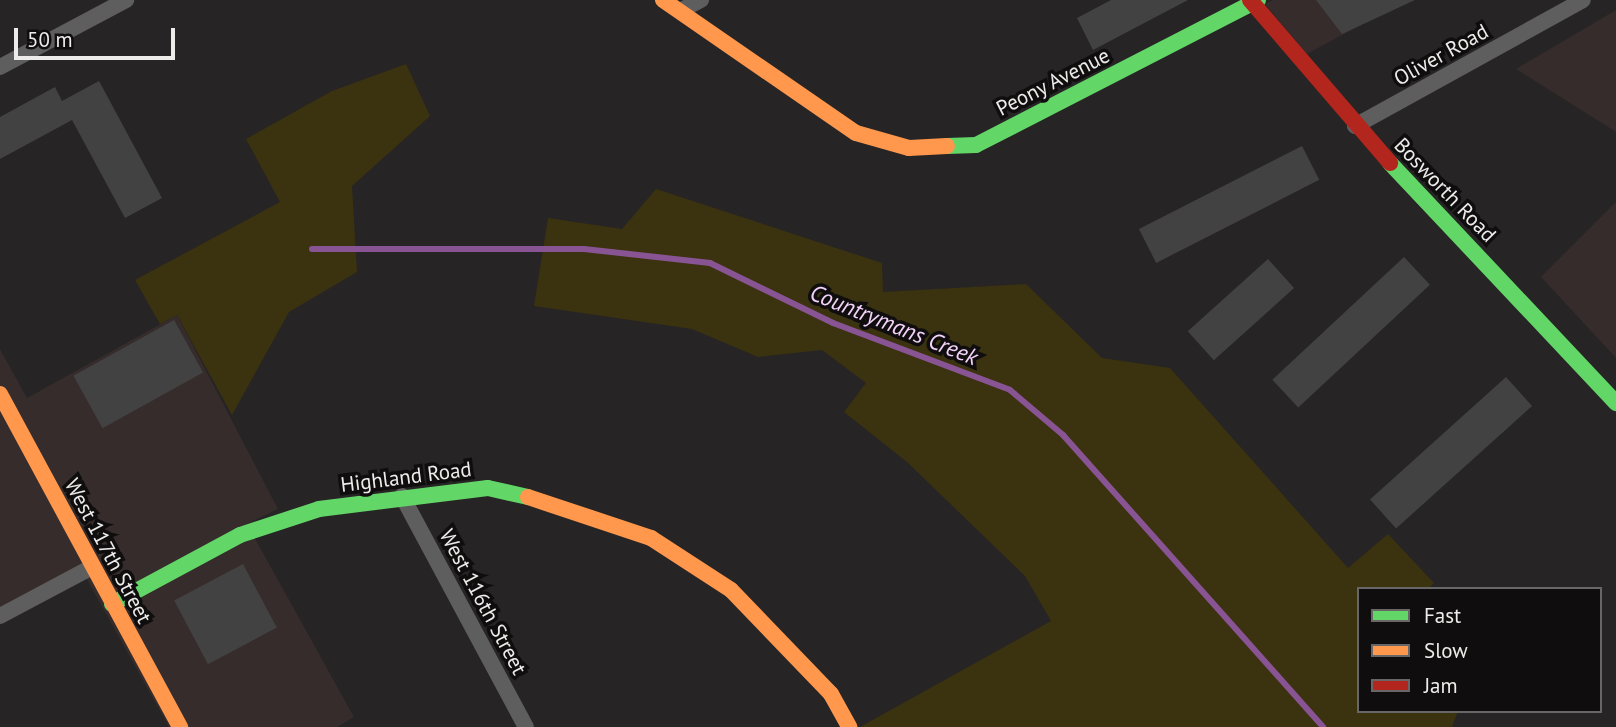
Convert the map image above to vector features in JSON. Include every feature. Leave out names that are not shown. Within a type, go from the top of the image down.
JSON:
[{"type":"street","points":[[0,67],[126,0]]},
{"type":"street","name":"Peony Avenue","points":[[663,0],[856,133],[909,148],[976,145],[1254,1]]},
{"type":"street","points":[[680,11],[701,0]]},
{"type":"street","name":"Oliver Road","points":[[1355,126],[1583,0]]},
{"type":"street","name":"Bosworth Road","points":[[1254,1],[1355,126],[1616,402]]},
{"type":"street","name":"West 117th Street","points":[[0,394],[180,727]]},
{"type":"street","name":"Highland Road","points":[[112,604],[240,535],[319,509],[402,496],[488,488],[573,508],[651,538],[731,590],[831,694],[849,727]]},
{"type":"street","name":"West 116th Street","points":[[402,496],[527,727]]},
{"type":"street","points":[[0,616],[92,567]]},
{"type":"shaded area","points":[[1273,0],[1407,0],[1307,54],[1265,4]]},
{"type":"shaded area","points":[[1616,10],[1616,132],[1516,69]]},
{"type":"shaded area","points":[[406,64],[430,116],[352,186],[357,272],[289,312],[232,415],[177,315],[160,324],[135,280],[280,202],[246,139],[332,91]]},
{"type":"shaded area","points":[[656,189],[882,263],[883,292],[1026,284],[1102,358],[1170,368],[1348,568],[1388,534],[1434,583],[1430,587],[1357,587],[1357,713],[1457,713],[1452,727],[860,727],[1051,621],[1025,576],[907,462],[844,412],[866,383],[822,350],[758,357],[692,329],[534,306],[548,218],[622,229]]},
{"type":"shaded area","points":[[1616,202],[1616,358],[1541,277]]},
{"type":"shaded area","points":[[177,315],[278,509],[247,524],[354,717],[337,727],[169,727],[80,567],[0,611],[0,349],[27,398]]},
{"type":"building","points":[[1111,0],[1188,0],[1093,50],[1077,18]]},
{"type":"building","points":[[1316,0],[1415,0],[1342,34]]},
{"type":"building","points":[[99,81],[162,198],[125,218],[72,120],[0,159],[0,117],[55,87],[62,101]]},
{"type":"building","points":[[1302,146],[1319,180],[1156,263],[1139,229]]},
{"type":"building","points":[[1404,257],[1430,285],[1298,408],[1272,380]]},
{"type":"building","points":[[1268,259],[1294,288],[1214,360],[1188,331]]},
{"type":"building","points":[[174,320],[203,372],[103,428],[73,376]]},
{"type":"building","points":[[1506,377],[1532,406],[1396,528],[1370,499]]},
{"type":"building","points":[[243,564],[277,628],[208,664],[174,601]]},
{"type":"waterway","name":"Countrymans Creek","points":[[312,249],[584,249],[710,263],[833,323],[1010,390],[1063,435],[1323,727]]},
{"type":"traffic: fast","points":[[947,146],[976,145],[1258,0]]},
{"type":"traffic: fast","points":[[1390,163],[1616,403]]},
{"type":"traffic: fast","points":[[112,604],[240,535],[319,509],[488,488],[528,497]]},
{"type":"traffic: slow","points":[[663,0],[856,133],[909,148],[947,146]]},
{"type":"traffic: slow","points":[[0,394],[180,727]]},
{"type":"traffic: slow","points":[[528,497],[651,538],[731,590],[831,694],[849,727]]},
{"type":"traffic: jam","points":[[1250,0],[1390,163]]}]
